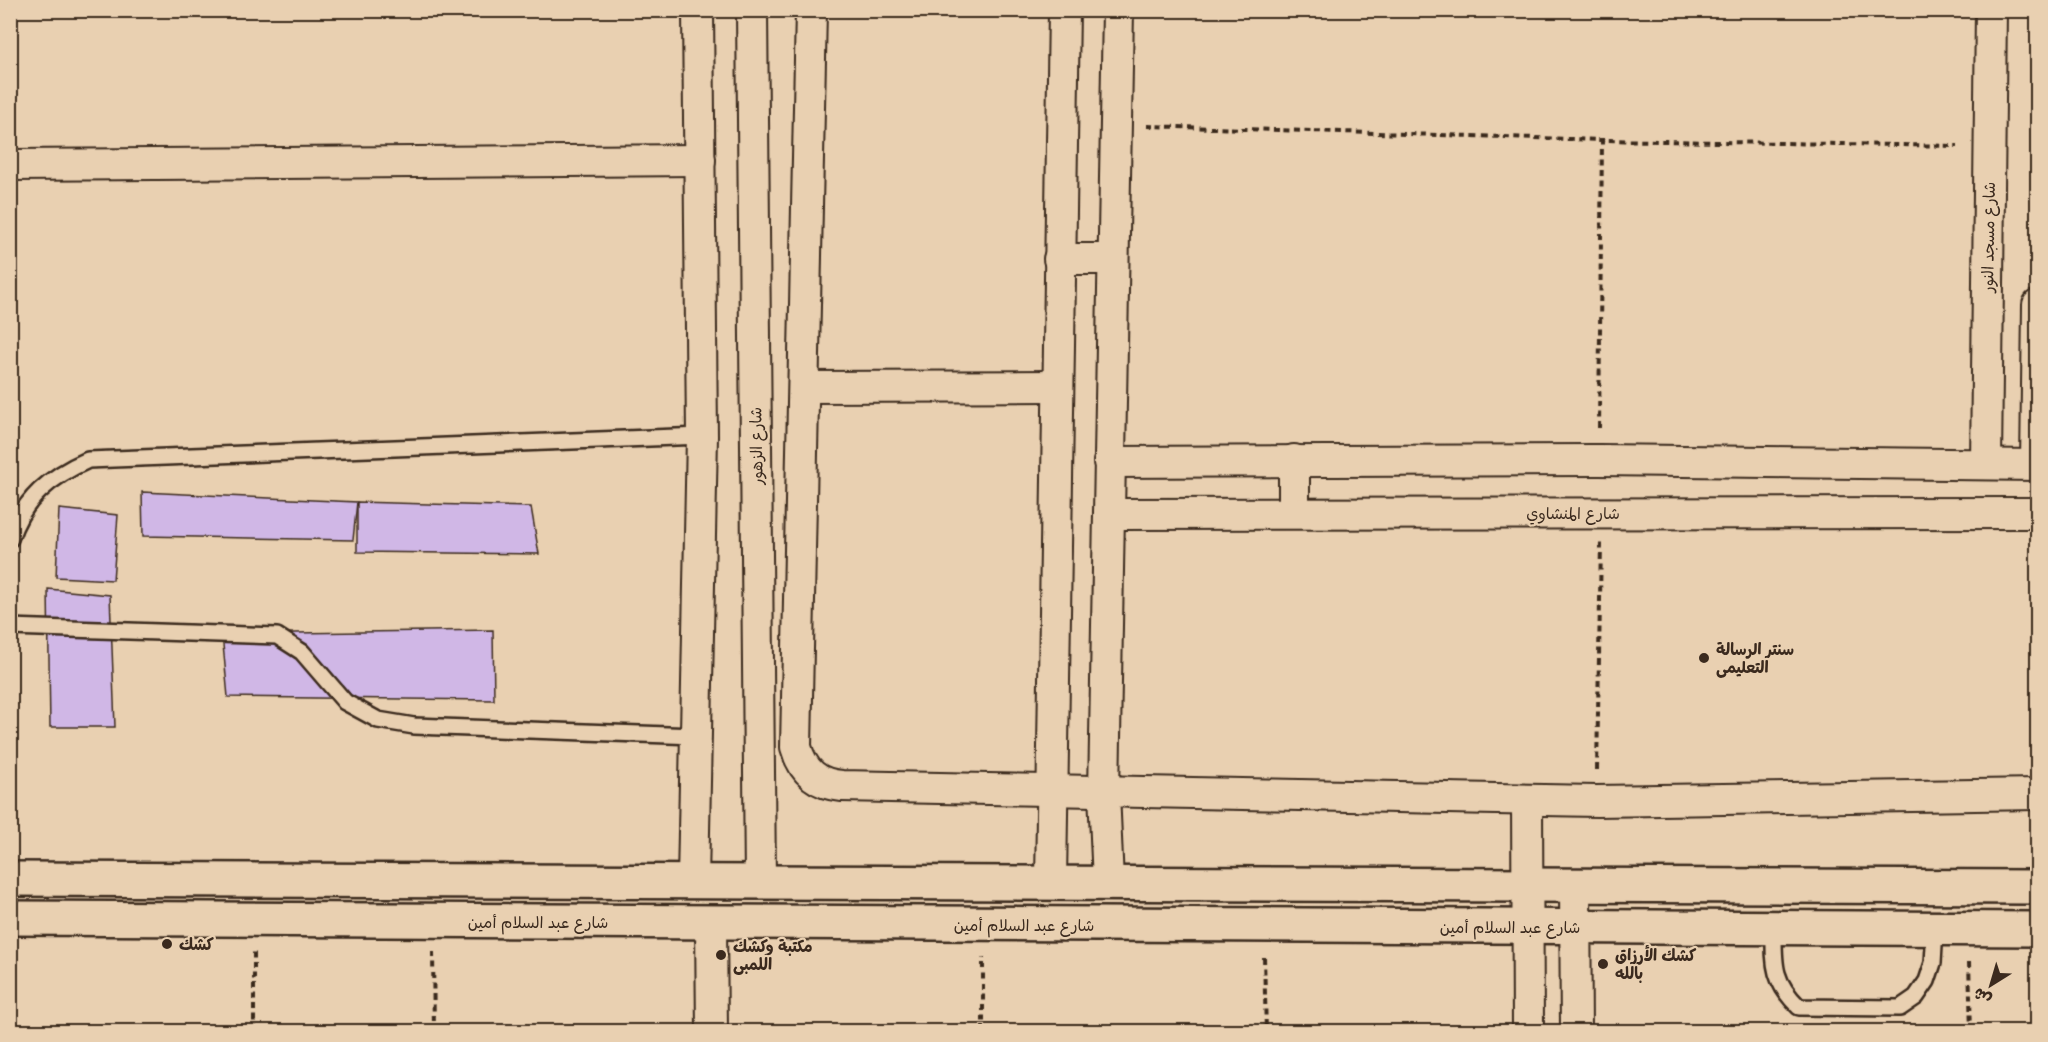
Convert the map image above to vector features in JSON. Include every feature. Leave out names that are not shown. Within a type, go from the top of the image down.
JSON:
[{"type":"street","points":[[693,881],[702,436],[698,10]]},
{"type":"street","name":"شارع الزهور","points":[[752,10],[760,881]]},
{"type":"street","points":[[811,10],[796,747],[800,760],[817,780],[829,785],[1051,792],[1527,800],[2037,794]]},
{"type":"street","points":[[1051,882],[1064,10]]},
{"type":"street","points":[[1108,882],[1104,793],[1118,10]]},
{"type":"street","name":"شارع مسجد النور","points":[[1986,464],[1991,10]]},
{"type":"street","points":[[10,165],[700,160]]},
{"type":"street","points":[[1059,259],[1113,259]]},
{"type":"street","points":[[1109,462],[1294,460],[2037,465],[2037,305]]},
{"type":"street","points":[[804,387],[1057,386]]},
{"type":"street","points":[[1294,460],[1294,513]]},
{"type":"street","points":[[1858,512],[1860,463]]},
{"type":"street","name":"شارع المنشاوي","points":[[1109,514],[2037,513]]},
{"type":"street","points":[[1527,800],[1528,1032]]},
{"type":"street","points":[[10,879],[2037,887]]},
{"type":"street","points":[[1575,885],[1576,1032]]},
{"type":"street","name":"شارع عبد السلام أمين","points":[[10,918],[2037,929]]},
{"type":"street","points":[[711,923],[712,1032]]},
{"type":"lane","points":[[10,539],[27,503],[44,484],[65,470],[88,460],[702,436]]},
{"type":"lane","points":[[10,627],[277,636],[302,652],[345,702],[378,720],[414,726],[696,736]]},
{"type":"lane","points":[[1774,928],[1777,978],[1785,994],[1799,1007],[1900,1008],[1916,997],[1927,981],[1933,963],[1935,928]]},
{"type":"path","points":[[1116,125],[1602,140],[1989,147]]},
{"type":"path","points":[[254,1032],[255,920]]},
{"type":"path","points":[[432,922],[434,1032]]},
{"type":"path","points":[[983,925],[983,1032]]},
{"type":"path","points":[[1263,926],[1266,1032]]},
{"type":"path","points":[[1969,928],[1971,1032]]},
{"type":"building","points":[[142,492],[357,502],[353,540],[143,536]]},
{"type":"building","points":[[357,502],[531,507],[539,554],[357,552]]},
{"type":"building","points":[[59,509],[118,515],[113,580],[56,577]]},
{"type":"building","points":[[48,589],[110,595],[115,727],[50,727]]},
{"type":"building","points":[[493,630],[494,700],[228,697],[222,634]]},
{"type":"place","name":"سنتر الرسالة التعليمى","points":[[1704,658]]},
{"type":"place","name":"كشك","points":[[167,944]]},
{"type":"place","name":"مكتبة وكشك اللمبى","points":[[721,955]]},
{"type":"place","name":"كشك الأرزاق بالله","points":[[1603,964]]}]
